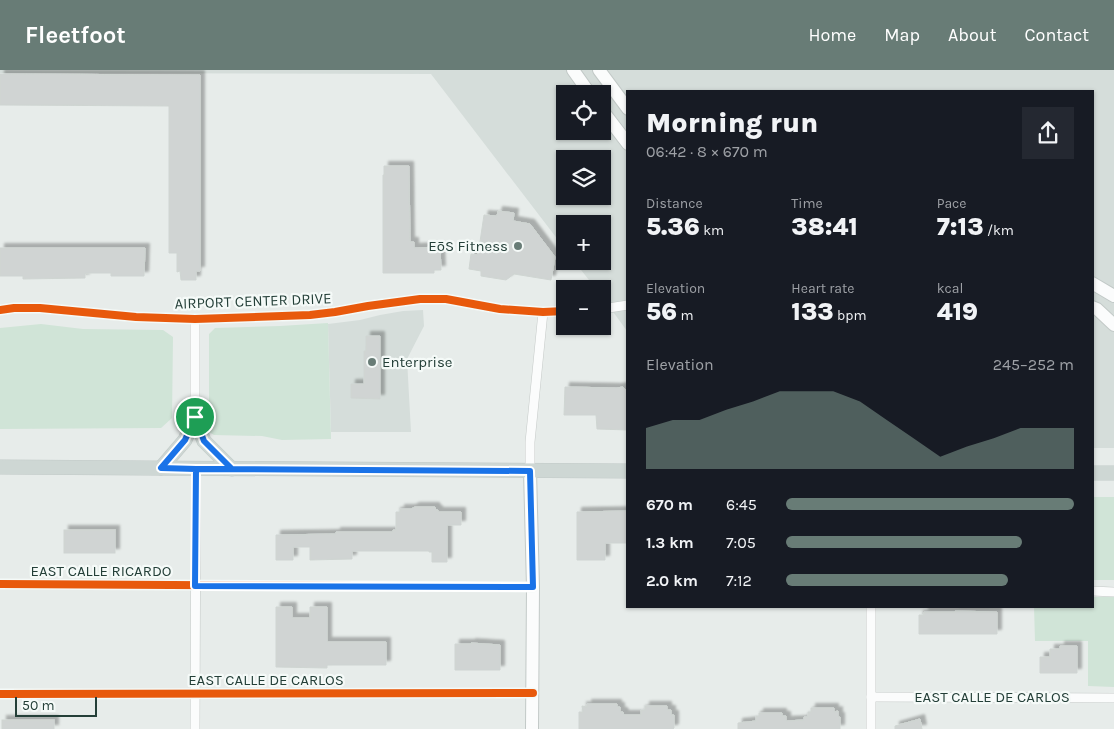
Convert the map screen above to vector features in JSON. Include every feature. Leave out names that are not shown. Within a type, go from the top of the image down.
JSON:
[{"type":"main road","points":[[195,417],[204,441],[232,469]]},
{"type":"main road","points":[[161,468],[185,440],[195,417]]},
{"type":"main road","points":[[0,467],[626,471]]},
{"type":"main road","points":[[1094,472],[1114,473]]},
{"type":"street","points":[[573,70],[584,85]]},
{"type":"street","points":[[599,70],[626,106]]},
{"type":"street","points":[[611,122],[626,141]]},
{"type":"street","points":[[1094,284],[1114,296]]},
{"type":"street","name":"AIRPORT CENTER DRIVE","points":[[0,310],[40,308],[195,319],[318,314],[399,301],[446,299],[500,309],[556,311]]},
{"type":"street","points":[[611,308],[626,305]]},
{"type":"street","points":[[1094,308],[1114,325]]},
{"type":"street","points":[[532,729],[533,587],[530,442],[543,312]]},
{"type":"street","points":[[195,319],[195,417]]},
{"type":"street","points":[[195,729],[196,469]]},
{"type":"street","name":"EAST CALLE RICARDO","points":[[0,584],[533,587]]},
{"type":"street","points":[[1094,592],[1114,592]]},
{"type":"street","points":[[871,608],[871,729]]},
{"type":"street","name":"EAST CALLE DE CARLOS","points":[[0,694],[533,693]]},
{"type":"street","name":"EAST CALLE DE CARLOS","points":[[871,697],[1114,698]]},
{"type":"shaded area","points":[[0,70],[1114,70],[1114,448],[1094,448],[1094,90],[626,90],[626,330],[611,309],[611,280],[589,280],[581,270],[611,270],[611,215],[556,215],[556,237],[431,74],[0,73]]},
{"type":"shaded area","points":[[423,310],[424,326],[407,359],[411,432],[331,432],[328,324],[360,320],[403,311]]},
{"type":"green space","points":[[328,323],[331,439],[282,440],[262,436],[214,435],[209,432],[209,334],[215,328]]},
{"type":"green space","points":[[41,324],[83,329],[163,330],[173,337],[172,418],[161,428],[0,429],[0,328]]},
{"type":"green space","points":[[1094,497],[1114,497],[1114,580],[1094,580]]},
{"type":"green space","points":[[1094,597],[1114,597],[1114,687],[1088,686],[1088,641],[1035,641],[1034,608],[1094,608]]},
{"type":"building","points":[[0,74],[200,75],[200,271],[196,271],[196,280],[181,280],[180,271],[177,272],[177,253],[169,253],[169,106],[0,105]]},
{"type":"building","points":[[384,166],[409,166],[410,242],[414,242],[414,248],[440,247],[441,270],[434,270],[434,273],[383,273]]},
{"type":"building","name":"EōS Fitness","points":[[498,211],[514,213],[513,221],[530,224],[555,257],[551,280],[514,274],[506,280],[481,276],[481,271],[469,269],[471,254],[478,255],[484,215],[497,216]]},
{"type":"building","points":[[0,248],[145,248],[144,276],[111,276],[111,273],[85,273],[85,278],[23,279],[23,276],[0,276]]},
{"type":"building","name":"Enterprise","points":[[366,336],[380,336],[380,399],[351,398],[351,384],[364,384]]},
{"type":"building","points":[[565,387],[623,387],[626,390],[626,430],[597,429],[596,415],[564,415]]},
{"type":"building","points":[[435,507],[438,512],[461,512],[461,525],[447,525],[447,562],[432,562],[432,552],[429,551],[352,551],[352,559],[310,560],[310,547],[293,547],[293,560],[276,560],[276,535],[393,532],[393,530],[396,530],[396,512],[400,512],[400,509]]},
{"type":"building","points":[[626,511],[626,543],[605,543],[605,560],[577,560],[577,512]]},
{"type":"building","points":[[64,530],[115,530],[115,553],[64,553]]},
{"type":"building","points":[[276,607],[292,607],[292,618],[310,618],[310,607],[327,607],[327,642],[386,642],[386,665],[327,665],[327,668],[276,667]]},
{"type":"building","points":[[924,612],[997,612],[997,634],[919,634],[919,615],[924,615]]},
{"type":"building","points":[[455,644],[500,645],[500,670],[455,670]]},
{"type":"building","points":[[1060,646],[1077,646],[1077,673],[1040,673],[1040,657],[1050,657],[1050,649],[1060,649]]},
{"type":"building","points":[[587,704],[617,704],[617,707],[620,707],[620,712],[623,712],[624,715],[641,715],[641,710],[645,710],[645,706],[667,706],[667,710],[671,710],[671,715],[674,715],[674,728],[579,729],[579,712],[583,712],[582,706],[587,707]]},
{"type":"building","points":[[811,708],[834,708],[834,712],[838,711],[838,717],[840,717],[840,729],[738,729],[738,723],[756,721],[756,716],[759,716],[759,713],[782,713],[782,716],[786,716],[786,721],[804,720],[804,717],[808,717],[808,712],[811,712]]},
{"type":"building","points":[[920,719],[922,729],[895,729],[895,726]]},
{"type":"building","points":[[2,720],[54,720],[54,729],[2,729]]},
{"type":"cycle path","points":[[0,310],[40,308],[136,317],[195,319],[310,315],[420,299],[446,299],[500,309],[556,311]]},
{"type":"cycle path","points":[[0,584],[533,587]]},
{"type":"cycle path","points":[[0,694],[533,693]]},
{"type":"place","name":"EōS Fitness","points":[[518,246]]},
{"type":"place","name":"Enterprise","points":[[372,362]]},
{"type":"route","points":[[195,417],[185,440],[161,468],[196,469],[530,471],[533,587],[195,586],[196,469],[232,469],[204,441],[195,417]]}]
